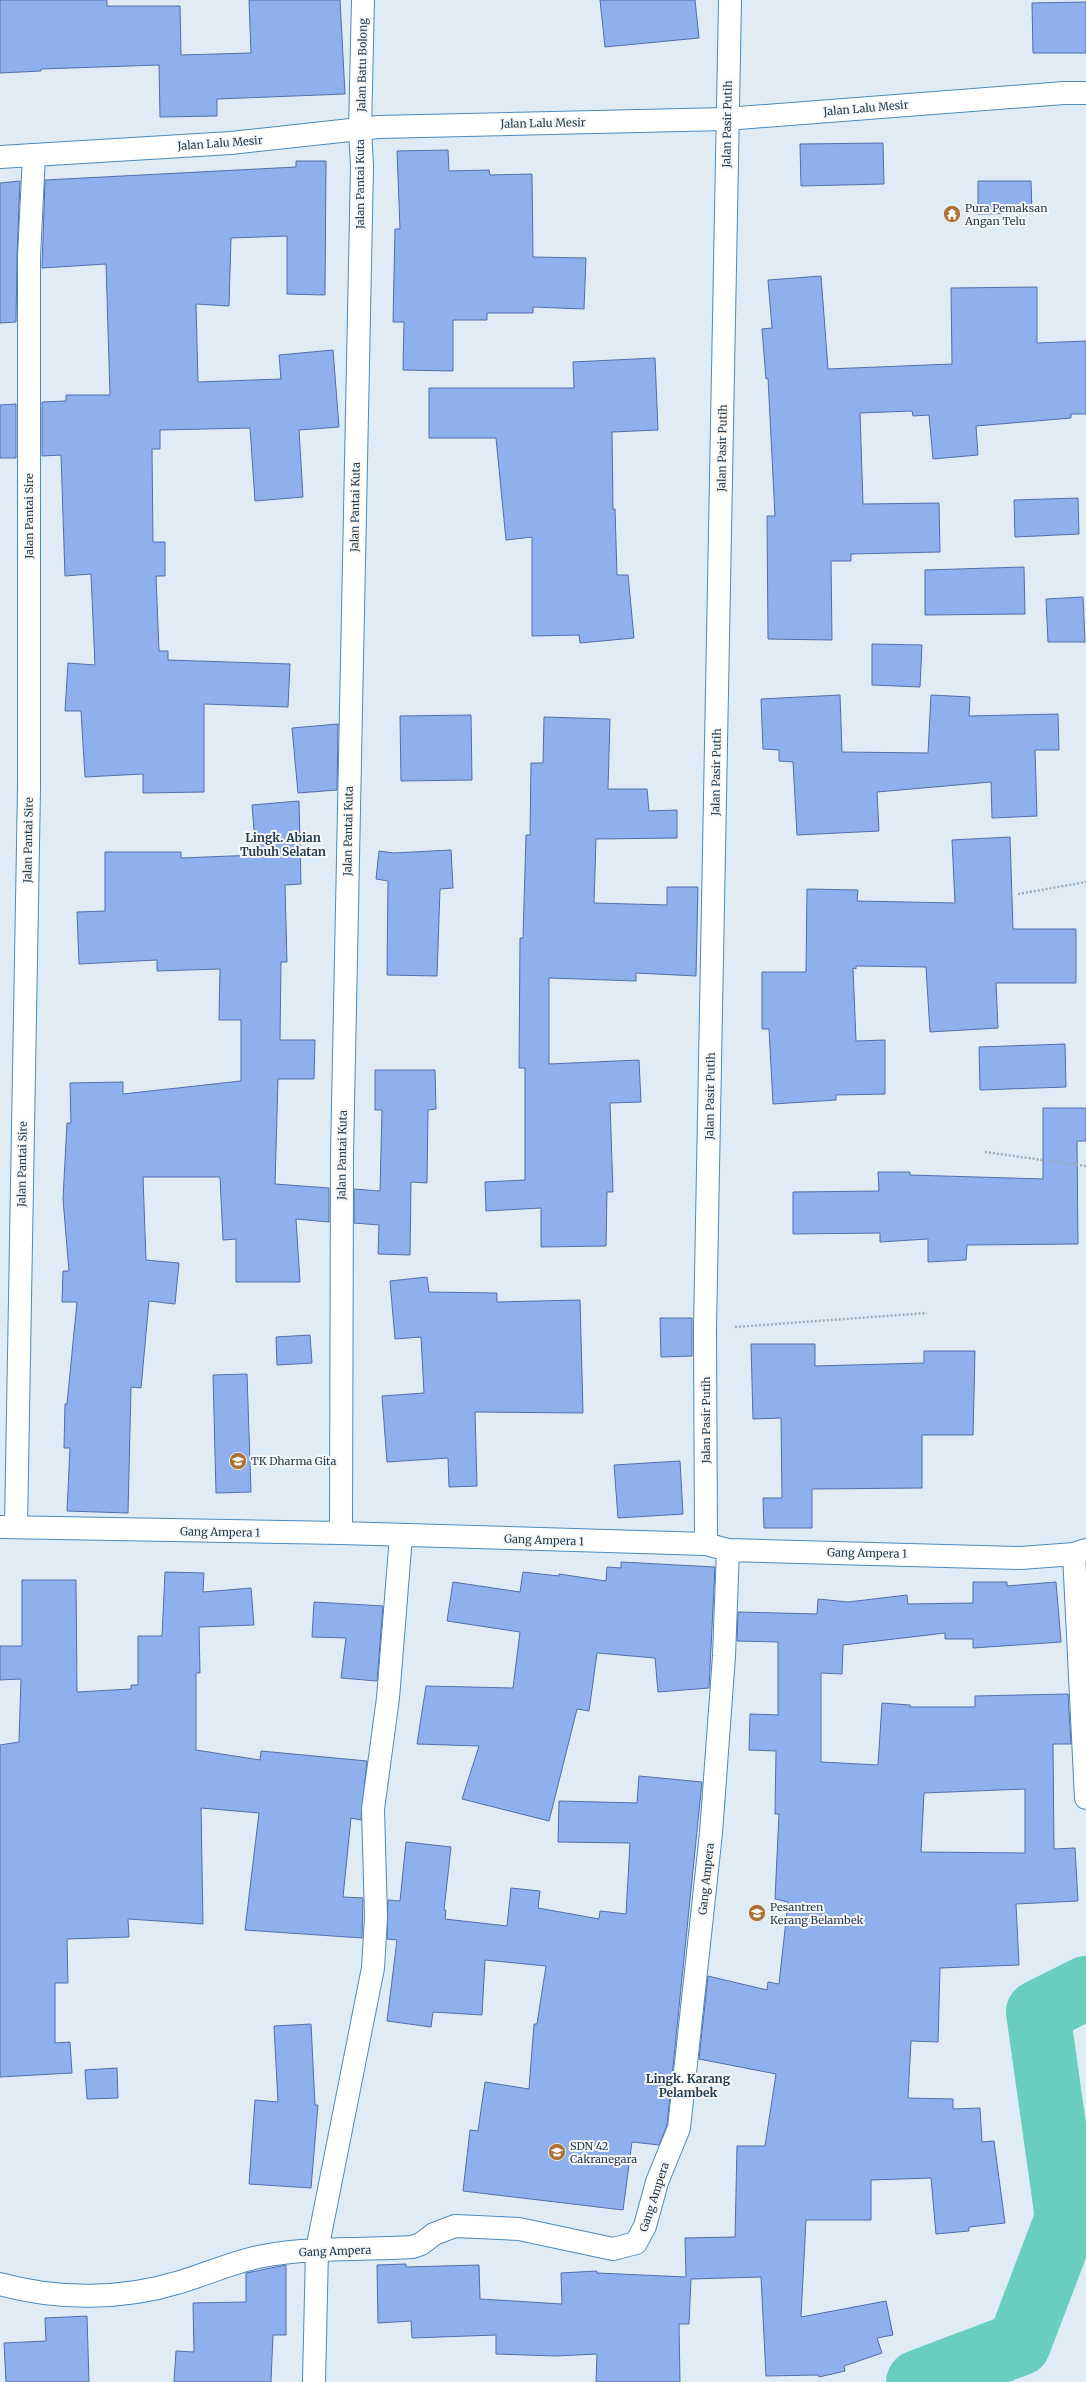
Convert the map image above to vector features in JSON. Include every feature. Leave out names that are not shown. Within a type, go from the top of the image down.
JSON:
[{"type":"street","name":"Jalan Batu Bolong","points":[[360,130],[363,0]]},
{"type":"street","name":"Jalan Pasir Putih","points":[[706,1544],[705,1329],[726,119],[730,0]]},
{"type":"street","name":"Jalan Lalu Mesir","points":[[0,157],[231,143],[378,127],[726,119],[1064,93],[1086,93]]},
{"type":"street","name":"Jalan Pantai Kuta","points":[[341,1533],[342,1147],[362,166],[360,130]]},
{"type":"street","name":"Jalan Pantai Sire","points":[[8,1527],[29,796],[29,257],[34,155]]},
{"type":"street","name":"Gang Ampera 1","points":[[8,1527],[341,1533],[706,1544],[728,1550],[1021,1558],[1080,1552]]},
{"type":"street","points":[[314,2382],[317,2250],[373,1968],[376,1917],[373,1809],[387,1706],[401,1536]]},
{"type":"street","name":"Gang Ampera","points":[[0,2284],[43,2294],[75,2296],[151,2290],[264,2256],[317,2250],[412,2247],[421,2244],[434,2234],[455,2226],[519,2229],[612,2249],[636,2243],[641,2236],[657,2182],[679,2128],[711,1833],[724,1656],[728,1550]]},
{"type":"street","points":[[1080,1552],[1086,1798]]},
{"type":"path","points":[[1018,894],[1086,882]]},
{"type":"path","points":[[986,1152],[1086,1166]]},
{"type":"path","points":[[705,1329],[927,1313]]},
{"type":"building","points":[[0,0],[107,0],[107,6],[180,6],[181,55],[251,53],[249,0],[340,0],[345,94],[217,99],[217,116],[160,117],[159,65],[41,69],[41,71],[0,73]]},
{"type":"building","points":[[600,0],[695,0],[699,38],[605,47]]},
{"type":"building","points":[[1086,2],[1086,53],[1033,53],[1032,3]]},
{"type":"building","points":[[883,143],[884,184],[801,186],[800,144]]},
{"type":"building","points":[[448,150],[449,171],[489,170],[490,175],[532,174],[533,257],[586,258],[584,309],[533,307],[533,313],[487,313],[487,320],[453,320],[453,371],[403,370],[404,322],[393,322],[395,229],[400,229],[397,151]]},
{"type":"building","points":[[296,161],[326,161],[325,295],[287,294],[287,236],[231,238],[229,306],[196,304],[198,382],[281,379],[279,355],[333,350],[339,427],[299,430],[303,497],[255,501],[250,428],[160,430],[160,449],[152,449],[153,542],[165,542],[165,576],[156,576],[159,651],[168,651],[168,660],[290,664],[288,707],[204,704],[204,792],[143,793],[143,774],[85,777],[81,711],[65,711],[68,663],[95,665],[91,574],[65,576],[61,455],[42,456],[42,402],[66,401],[66,395],[110,395],[106,264],[42,268],[45,180],[296,167]]},
{"type":"building","points":[[20,181],[16,322],[0,323],[0,183]]},
{"type":"building","points":[[978,181],[1031,181],[1032,213],[978,214]]},
{"type":"building","points":[[821,276],[828,369],[952,364],[951,288],[1037,287],[1037,343],[1086,341],[1086,414],[1071,414],[1071,418],[976,426],[978,455],[933,459],[929,415],[913,416],[912,411],[860,413],[863,504],[939,503],[940,552],[851,554],[851,561],[831,561],[832,640],[768,639],[767,516],[775,516],[768,378],[766,379],[762,329],[772,328],[768,280]]},
{"type":"building","points":[[655,358],[658,430],[612,432],[613,509],[615,509],[617,575],[628,575],[634,638],[580,643],[579,635],[532,636],[532,537],[506,540],[496,438],[429,438],[429,388],[574,388],[573,362]]},
{"type":"building","points":[[16,404],[16,458],[0,458],[0,405]]},
{"type":"building","points":[[1078,498],[1079,534],[1015,537],[1014,500]]},
{"type":"building","points":[[1024,567],[1025,614],[925,615],[925,570]]},
{"type":"building","points":[[1083,597],[1085,642],[1048,642],[1046,599]]},
{"type":"building","points":[[872,644],[922,645],[920,687],[872,685]]},
{"type":"building","points":[[840,695],[842,752],[928,753],[931,695],[970,697],[969,716],[1058,714],[1059,750],[1035,750],[1037,816],[992,818],[991,782],[877,792],[879,831],[797,835],[793,762],[779,761],[779,750],[763,749],[761,699]]},
{"type":"building","points":[[471,715],[472,780],[401,781],[400,716]]},
{"type":"building","points":[[544,717],[610,719],[608,789],[647,789],[649,811],[677,810],[677,838],[596,839],[594,903],[667,905],[667,887],[698,887],[696,976],[636,973],[636,981],[549,978],[549,1064],[639,1060],[641,1102],[610,1103],[613,1192],[607,1192],[606,1246],[541,1247],[541,1208],[486,1211],[485,1182],[525,1180],[525,1068],[519,1068],[520,938],[523,938],[526,835],[530,835],[531,763],[543,763]]},
{"type":"building","points":[[338,724],[337,790],[298,793],[292,728]]},
{"type":"building","points":[[299,801],[301,884],[285,885],[287,962],[281,962],[280,1040],[315,1040],[314,1079],[278,1079],[275,1184],[329,1188],[329,1222],[296,1219],[300,1282],[236,1282],[236,1239],[223,1240],[220,1177],[143,1177],[146,1260],[179,1263],[175,1304],[149,1301],[141,1388],[131,1387],[128,1513],[67,1511],[70,1448],[64,1448],[65,1404],[67,1404],[77,1302],[62,1302],[63,1271],[69,1271],[63,1199],[67,1123],[71,1123],[70,1083],[123,1082],[123,1094],[241,1081],[241,1020],[219,1020],[220,969],[157,971],[157,960],[79,964],[77,912],[105,911],[105,852],[181,852],[181,858],[256,855],[252,805]]},
{"type":"building","points":[[1010,837],[1013,929],[1076,929],[1076,983],[996,983],[998,1028],[930,1032],[926,967],[856,966],[856,969],[853,968],[856,1041],[885,1040],[885,1094],[836,1095],[836,1100],[773,1104],[769,1029],[762,1029],[762,972],[806,972],[807,889],[858,890],[857,901],[955,903],[952,840]]},
{"type":"building","points":[[451,850],[453,888],[440,889],[437,976],[387,975],[388,881],[376,879],[379,851],[394,853]]},
{"type":"building","points":[[1065,1044],[1066,1087],[980,1090],[979,1047]]},
{"type":"building","points":[[375,1070],[435,1070],[436,1109],[428,1110],[427,1183],[411,1182],[410,1255],[378,1254],[379,1225],[354,1223],[354,1189],[380,1191],[382,1110],[375,1110]]},
{"type":"building","points":[[1043,1108],[1086,1108],[1086,1141],[1077,1141],[1078,1244],[967,1245],[966,1260],[928,1262],[928,1239],[880,1242],[880,1233],[793,1234],[793,1192],[879,1191],[878,1172],[910,1172],[910,1175],[1043,1179]]},
{"type":"building","points":[[427,1277],[429,1292],[497,1293],[497,1302],[580,1300],[583,1413],[475,1412],[477,1486],[449,1487],[448,1458],[387,1462],[382,1396],[424,1393],[421,1337],[395,1339],[390,1281]]},
{"type":"building","points":[[660,1318],[692,1318],[692,1356],[661,1357]]},
{"type":"building","points":[[310,1335],[312,1363],[277,1365],[276,1337]]},
{"type":"building","points":[[751,1344],[815,1344],[815,1366],[924,1363],[924,1351],[975,1351],[973,1435],[922,1435],[922,1488],[812,1489],[812,1528],[764,1528],[763,1498],[782,1498],[781,1418],[753,1419]]},
{"type":"building","points":[[247,1374],[251,1492],[216,1493],[213,1375]]},
{"type":"building","points":[[680,1461],[683,1514],[618,1518],[614,1465]]},
{"type":"building","points":[[621,1562],[715,1567],[709,1688],[658,1692],[655,1658],[597,1653],[589,1711],[577,1709],[549,1821],[462,1799],[479,1746],[417,1744],[426,1686],[513,1688],[520,1632],[447,1621],[453,1582],[520,1592],[523,1572],[559,1576],[559,1574],[606,1581],[607,1567],[621,1568]]},
{"type":"building","points":[[165,1572],[204,1573],[203,1592],[251,1588],[254,1625],[199,1627],[200,1673],[196,1673],[196,1750],[260,1760],[261,1751],[367,1761],[361,1820],[351,1818],[343,1897],[363,1898],[362,1938],[245,1930],[259,1813],[201,1808],[203,1924],[128,1919],[129,1937],[67,1939],[68,1983],[55,1983],[55,2043],[70,2042],[72,2073],[0,2077],[0,1745],[19,1742],[21,1679],[0,1680],[0,1646],[22,1646],[22,1580],[76,1580],[77,1692],[131,1689],[131,1685],[138,1685],[138,1636],[162,1636]]},
{"type":"building","points":[[973,1582],[1007,1582],[1007,1586],[1056,1582],[1061,1642],[973,1648],[973,1639],[945,1639],[945,1633],[843,1645],[842,1674],[821,1673],[821,1762],[878,1765],[882,1703],[910,1705],[910,1707],[975,1707],[975,1696],[1068,1694],[1071,1744],[1053,1744],[1054,1849],[1075,1848],[1078,1901],[1016,1904],[1019,1965],[940,1968],[938,2042],[911,2041],[908,2098],[953,2099],[953,2109],[980,2108],[982,2142],[994,2141],[1005,2223],[969,2227],[969,2231],[936,2234],[931,2178],[871,2180],[871,2220],[806,2220],[801,2317],[886,2301],[893,2335],[877,2338],[882,2353],[844,2366],[845,2371],[819,2377],[818,2375],[766,2376],[761,2277],[691,2279],[689,2324],[679,2324],[680,2382],[596,2382],[597,2354],[555,2356],[496,2354],[496,2335],[412,2338],[411,2321],[378,2323],[377,2265],[406,2264],[406,2267],[479,2265],[480,2299],[562,2304],[561,2273],[597,2271],[597,2273],[686,2277],[685,2238],[735,2237],[737,2146],[765,2146],[776,2074],[699,2059],[708,1976],[767,1990],[768,1982],[779,1984],[788,1902],[775,1899],[779,1814],[775,1814],[776,1751],[749,1750],[750,1714],[778,1715],[778,1642],[737,1641],[738,1612],[817,1614],[818,1599],[848,1602],[907,1595],[908,1604],[973,1603]],"holes":[[[1025,1789],[1025,1853],[921,1852],[924,1793]]]},
{"type":"building","points":[[314,1602],[383,1606],[377,1681],[341,1678],[346,1638],[312,1637]]},
{"type":"building","points":[[639,1776],[702,1782],[667,2125],[659,2145],[632,2142],[623,2210],[463,2191],[470,2130],[478,2131],[485,2082],[529,2089],[534,2024],[537,2024],[546,1966],[485,1960],[482,2015],[433,2012],[431,2027],[387,2021],[397,1940],[387,1939],[388,1900],[400,1901],[406,1842],[451,1847],[444,1910],[446,1910],[445,1919],[507,1926],[511,1888],[540,1891],[538,1908],[599,1919],[600,1911],[626,1914],[630,1843],[558,1842],[559,1801],[637,1803]]},
{"type":"building","points":[[311,2024],[315,2105],[318,2105],[311,2188],[249,2184],[255,2100],[278,2102],[274,2026]]},
{"type":"building","points":[[117,2068],[118,2098],[87,2099],[85,2070]]},
{"type":"building","points":[[286,2265],[286,2335],[273,2335],[271,2382],[174,2382],[176,2351],[194,2352],[193,2303],[246,2302],[246,2273]]},
{"type":"building","points":[[87,2316],[89,2382],[6,2382],[4,2343],[46,2341],[45,2318]]},
{"type":"waterway","points":[[918,2382],[1019,2344],[1067,2218],[1038,2012],[1086,1988]]},
{"type":"place","name":"Pura Pemaksan Angan Telu","points":[[952,214]]},
{"type":"place","name":"TK Dharma Gita","points":[[238,1461]]},
{"type":"place","name":"Pesantren Kerang Belambek","points":[[757,1913]]},
{"type":"place","name":"SDN 42 Cakranegara","points":[[557,2152]]},
{"type":"district","name":"Lingk. Abian Tubuh Selatan","points":[[283,845]]},
{"type":"district","name":"Lingk. Karang Pelambek","points":[[688,2086]]}]
